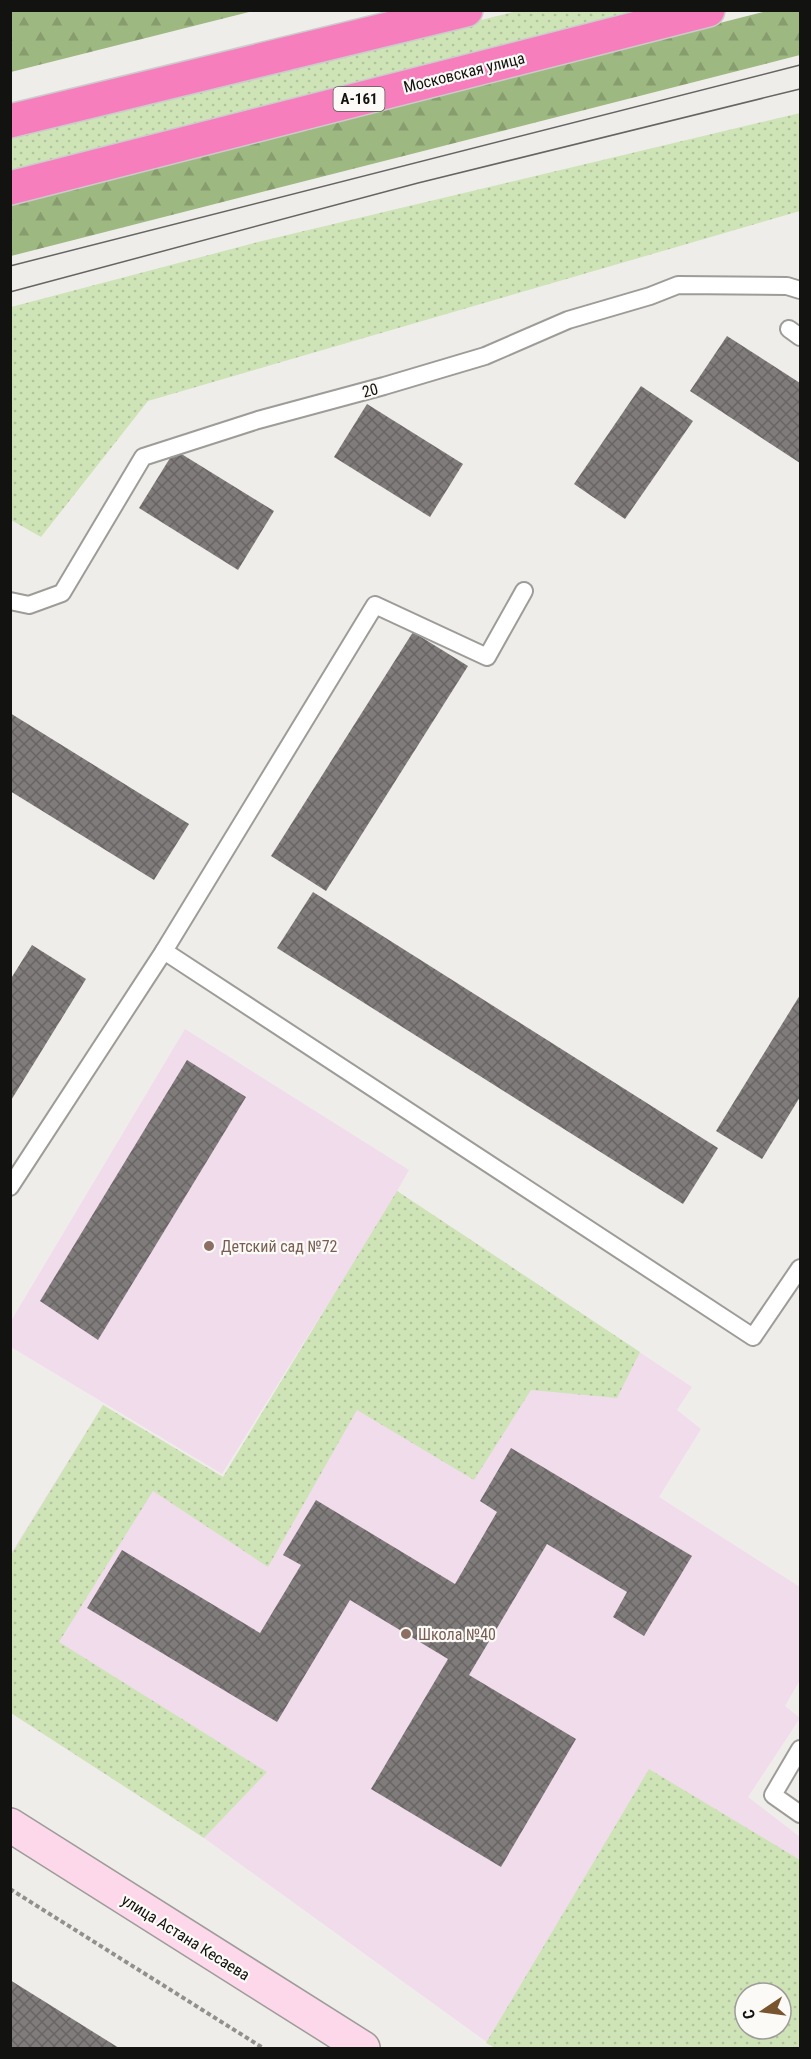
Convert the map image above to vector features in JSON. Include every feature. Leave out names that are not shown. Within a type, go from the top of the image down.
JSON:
[{"type":"highway","points":[[10,121],[466,10]]},
{"type":"highway","name":"Московская улица","points":[[10,188],[708,10]]},
{"type":"street","name":"улица Астана Кесаева","points":[[10,1825],[363,2049]]},
{"type":"lane","name":"20","points":[[10,601],[29,605],[62,593],[143,458],[258,420],[485,356],[568,320],[650,296],[678,285],[787,286],[801,290]]},
{"type":"lane","points":[[10,1187],[164,951],[375,605],[487,657],[524,591]]},
{"type":"lane","points":[[164,951],[753,1336],[801,1268]]},
{"type":"lane","points":[[801,1749],[773,1796],[801,1814]]},
{"type":"path","points":[[10,1889],[263,2049]]},
{"type":"shaded area","name":"Школа №40","points":[[185,1029],[409,1170],[397,1191],[692,1387],[677,1410],[701,1429],[659,1497],[800,1587],[800,1680],[785,1706],[800,1718],[748,1797],[800,1837],[800,2048],[495,2048],[204,1838],[11,1713],[10,1555],[103,1405],[223,1477],[337,1289],[222,1474],[11,1347],[11,1321]]},
{"type":"green space","points":[[11,10],[253,10],[253,11],[11,72]]},
{"type":"green space","points":[[517,11],[665,11],[11,176],[11,138]]},
{"type":"green space","points":[[767,11],[800,11],[800,55],[11,256],[11,203]]},
{"type":"green space","points":[[800,113],[800,211],[148,401],[41,537],[11,520],[11,307],[262,241]]},
{"type":"green space","points":[[397,1191],[640,1352],[617,1398],[531,1390],[474,1480],[357,1410],[268,1567],[153,1491],[59,1642],[267,1772],[204,1838],[11,1713],[11,1555],[103,1405],[223,1477]]},
{"type":"green space","points":[[649,1769],[800,1860],[800,2048],[495,2048],[486,2043]]},
{"type":"building","points":[[727,336],[800,383],[800,463],[690,391]]},
{"type":"building","points":[[641,386],[693,421],[625,519],[574,484]]},
{"type":"building","points":[[367,404],[463,464],[430,517],[334,457]]},
{"type":"building","points":[[175,450],[274,511],[238,570],[139,508]]},
{"type":"building","points":[[413,632],[468,666],[326,891],[271,856]]},
{"type":"building","points":[[10,713],[189,824],[154,880],[10,791]]},
{"type":"building","points":[[313,892],[718,1148],[683,1204],[277,948]]},
{"type":"building","points":[[32,945],[86,979],[10,1102],[10,980]]},
{"type":"building","points":[[800,995],[800,1097],[762,1159],[716,1131]]},
{"type":"building","points":[[187,1060],[246,1097],[98,1340],[40,1301]]},
{"type":"building","points":[[511,1448],[692,1556],[644,1636],[613,1617],[627,1592],[547,1544],[469,1675],[576,1739],[501,1867],[371,1789],[448,1659],[350,1600],[277,1722],[87,1608],[122,1550],[260,1633],[301,1565],[283,1555],[316,1500],[455,1584],[497,1512],[480,1501]]},
{"type":"building","points":[[10,1980],[119,2048],[10,2048]]},
{"type":"tram line","points":[[10,266],[800,65]]},
{"type":"tram line","points":[[10,292],[418,183],[800,89]]},
{"type":"place","name":"Детский сад №72","points":[[209,1246]]},
{"type":"place","name":"Школа №40","points":[[406,1634]]}]
